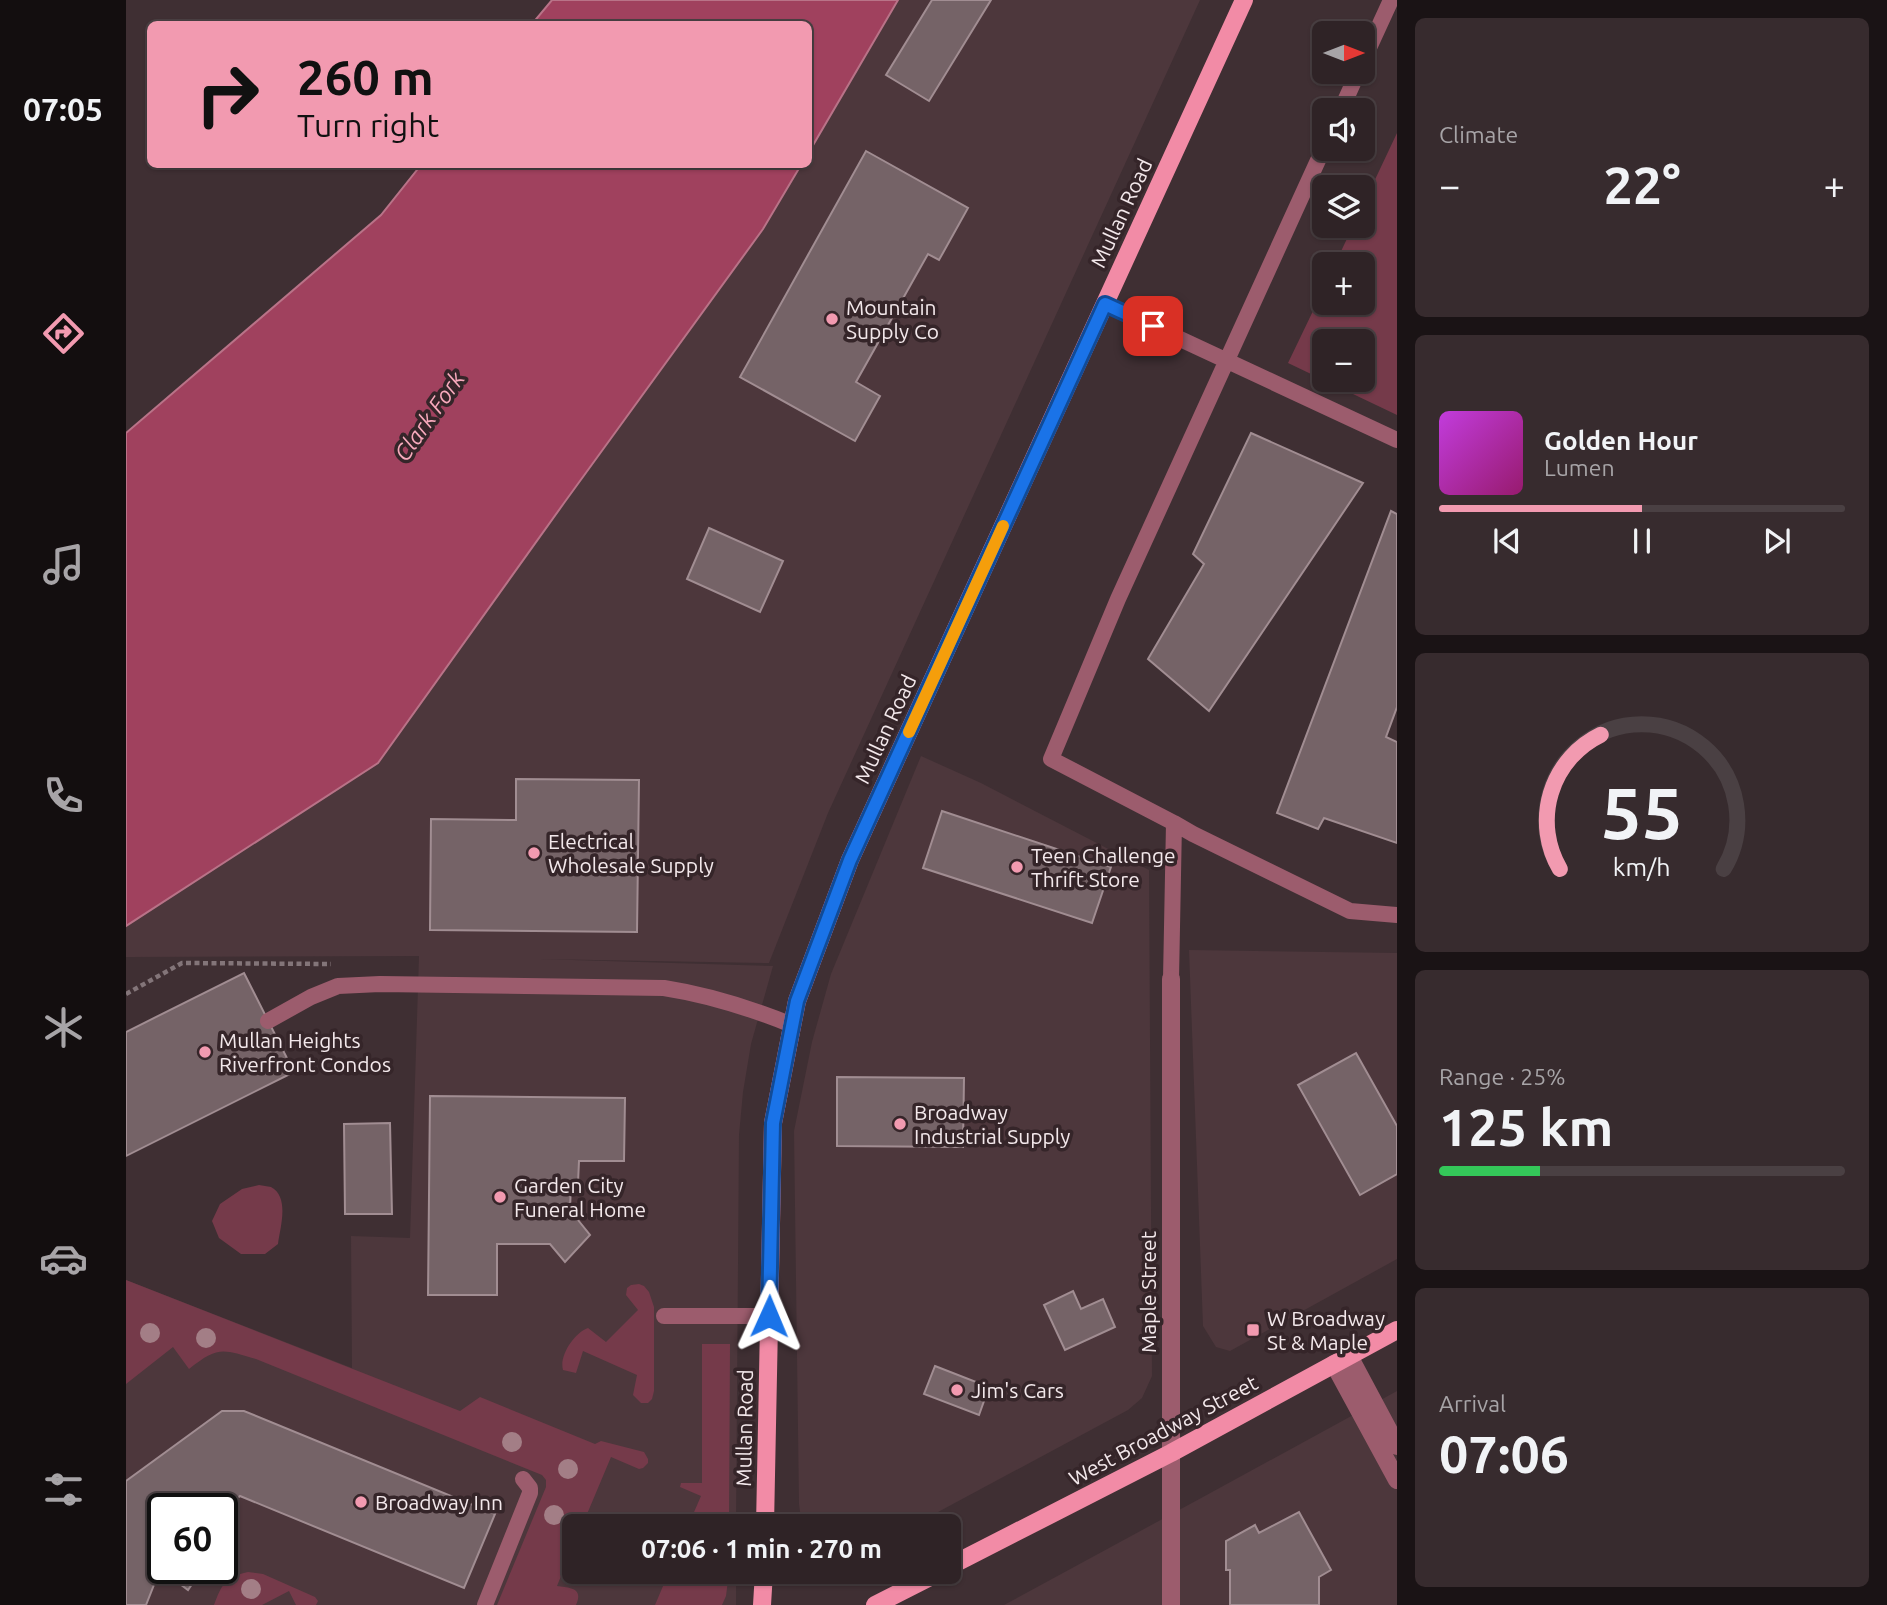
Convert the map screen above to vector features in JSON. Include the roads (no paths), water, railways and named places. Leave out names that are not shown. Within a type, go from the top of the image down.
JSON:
[{"type":"main road","name":"Mullan Road","points":[[765,1514],[773,1123],[799,993],[850,860],[1244,0]]},
{"type":"main road","name":"West Broadway Street","points":[[961,1560],[1171,1453],[1397,1330]]},
{"type":"main road","points":[[762,1605],[763,1584]]},
{"type":"main road","points":[[875,1605],[916,1584]]},
{"type":"street","name":"Maple Street","points":[[1171,979],[1171,1605]]},
{"type":"street","points":[[1342,1360],[1397,1446]]},
{"type":"street","points":[[1342,1360],[1397,1480]]},
{"type":"lane","points":[[1376,33],[1391,0]]},
{"type":"lane","points":[[1318,161],[1118,599],[1051,759],[1350,911],[1397,915]]},
{"type":"lane","points":[[1105,304],[1397,440]]},
{"type":"lane","points":[[1171,979],[1174,823]]},
{"type":"lane","points":[[268,1021],[338,986],[380,984],[664,988],[700,994],[755,1010],[792,1025]]},
{"type":"lane","points":[[664,1316],[769,1316]]},
{"type":"lane","points":[[485,1605],[530,1493],[530,1488],[523,1479]]},
{"type":"water","points":[[552,0],[898,0],[812,147],[812,21],[534,21]]},
{"type":"water","name":"Clark Fork","points":[[419,168],[799,168],[763,229],[378,763],[126,926],[126,433],[381,215]]},
{"type":"place","name":"Mountain Supply Co","points":[[832,319]]},
{"type":"place","name":"Electrical Wholesale Supply","points":[[534,853]]},
{"type":"place","name":"Teen Challenge Thrift Store","points":[[1017,867]]},
{"type":"place","name":"Mullan Heights Riverfront Condos","points":[[205,1052]]},
{"type":"place","name":"Broadway Industrial Supply","points":[[900,1124]]},
{"type":"place","name":"Garden City Funeral Home","points":[[500,1197]]},
{"type":"place","name":"W Broadway St & Maple","points":[[1253,1330]]},
{"type":"place","name":"Jim's Cars","points":[[957,1390]]},
{"type":"place","name":"Broadway Inn","points":[[361,1502]]}]
